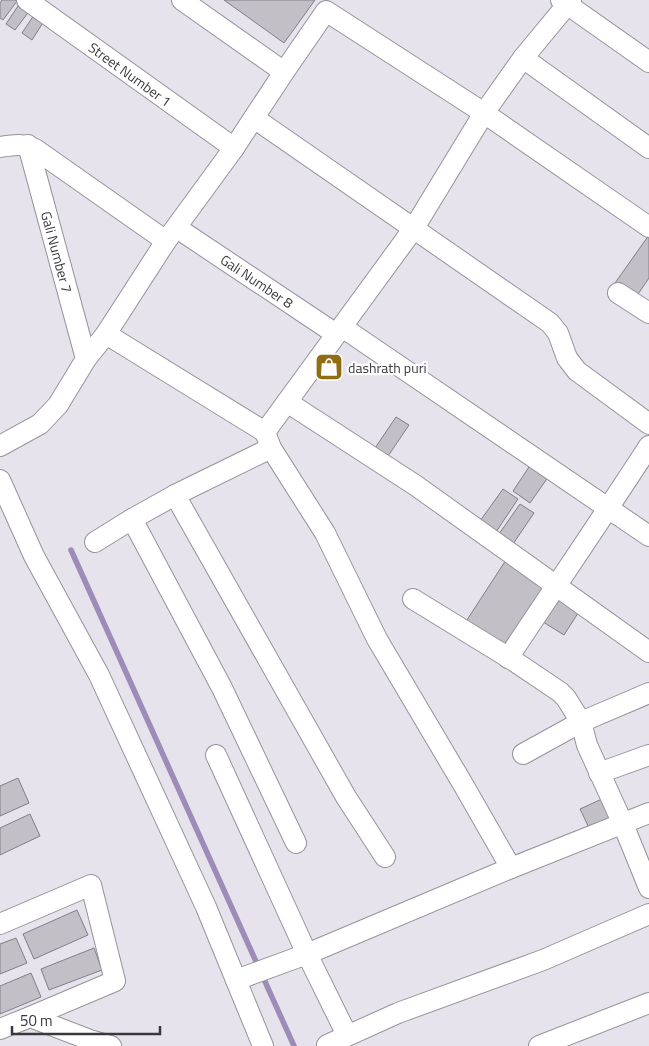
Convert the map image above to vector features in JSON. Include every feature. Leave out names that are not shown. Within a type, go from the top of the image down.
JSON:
[{"type":"street","name":"Street Number 1","points":[[27,0],[234,148]]},
{"type":"street","points":[[182,0],[284,72]]},
{"type":"street","points":[[95,542],[268,440],[287,402],[414,228],[484,114],[523,58],[566,2],[649,62]]},
{"type":"street","points":[[6,442],[40,424],[58,406],[86,359],[106,334],[330,6],[649,226]]},
{"type":"street","points":[[523,58],[649,148]]},
{"type":"street","points":[[254,118],[550,323],[558,333],[567,358],[577,371],[649,424]]},
{"type":"street","points":[[0,147],[19,144],[28,145]]},
{"type":"street","name":"Gali Number 8","points":[[28,145],[172,235],[339,330],[649,536]]},
{"type":"street","name":"Gali Number 7","points":[[28,145],[86,359]]},
{"type":"street","points":[[618,292],[649,313]]},
{"type":"street","points":[[106,334],[268,440],[325,533],[377,639],[511,868]]},
{"type":"street","points":[[287,402],[415,485],[649,652]]},
{"type":"street","points":[[508,658],[649,446]]},
{"type":"street","points":[[0,480],[34,556],[99,675],[206,907],[242,978],[263,1046]]},
{"type":"street","points":[[175,495],[346,797],[385,857]]},
{"type":"street","points":[[132,519],[222,688],[296,843]]},
{"type":"street","points":[[412,599],[508,658],[560,692],[566,698],[581,722],[587,745],[623,824],[649,888]]},
{"type":"street","points":[[523,754],[581,722],[649,693]]},
{"type":"street","points":[[216,755],[307,954],[347,1036]]},
{"type":"street","points":[[600,773],[649,755]]},
{"type":"street","points":[[242,978],[307,954],[649,812]]},
{"type":"street","points":[[0,924],[91,885],[115,981],[0,1029]]},
{"type":"street","points":[[327,1044],[398,1013],[543,960],[649,914]]},
{"type":"street","points":[[539,1046],[649,1004]]},
{"type":"street","points":[[30,1017],[89,1043],[110,1046]]},
{"type":"building","points":[[2,0],[17,1],[3,20],[0,18],[0,3]]},
{"type":"building","points":[[224,0],[315,0],[284,43]]},
{"type":"building","points":[[20,3],[30,10],[15,30],[6,24]]},
{"type":"building","points":[[36,12],[46,18],[32,40],[22,33]]},
{"type":"building","points":[[649,235],[649,278],[636,297],[615,283]]},
{"type":"building","points":[[396,417],[409,425],[386,459],[373,451]]},
{"type":"building","points":[[533,461],[551,473],[530,503],[513,491]]},
{"type":"building","points":[[503,489],[518,499],[496,532],[480,521]]},
{"type":"building","points":[[520,504],[534,513],[513,544],[499,534]]},
{"type":"building","points":[[506,560],[549,587],[506,654],[463,626]]},
{"type":"building","points":[[558,592],[582,607],[564,635],[540,620]]},
{"type":"building","points":[[18,778],[29,803],[0,816],[0,786]]},
{"type":"building","points":[[602,799],[612,823],[591,832],[580,809]]},
{"type":"building","points":[[30,814],[40,836],[0,855],[0,828]]},
{"type":"building","points":[[77,910],[88,935],[34,959],[23,934]]},
{"type":"building","points":[[16,938],[27,963],[0,974],[0,944]]},
{"type":"building","points":[[94,948],[102,970],[49,990],[41,969]]},
{"type":"building","points":[[31,973],[41,997],[0,1014],[0,986]]},
{"type":"waterway","points":[[71,550],[294,1046]]},
{"type":"place","name":"dashrath puri","points":[[329,367]]}]
